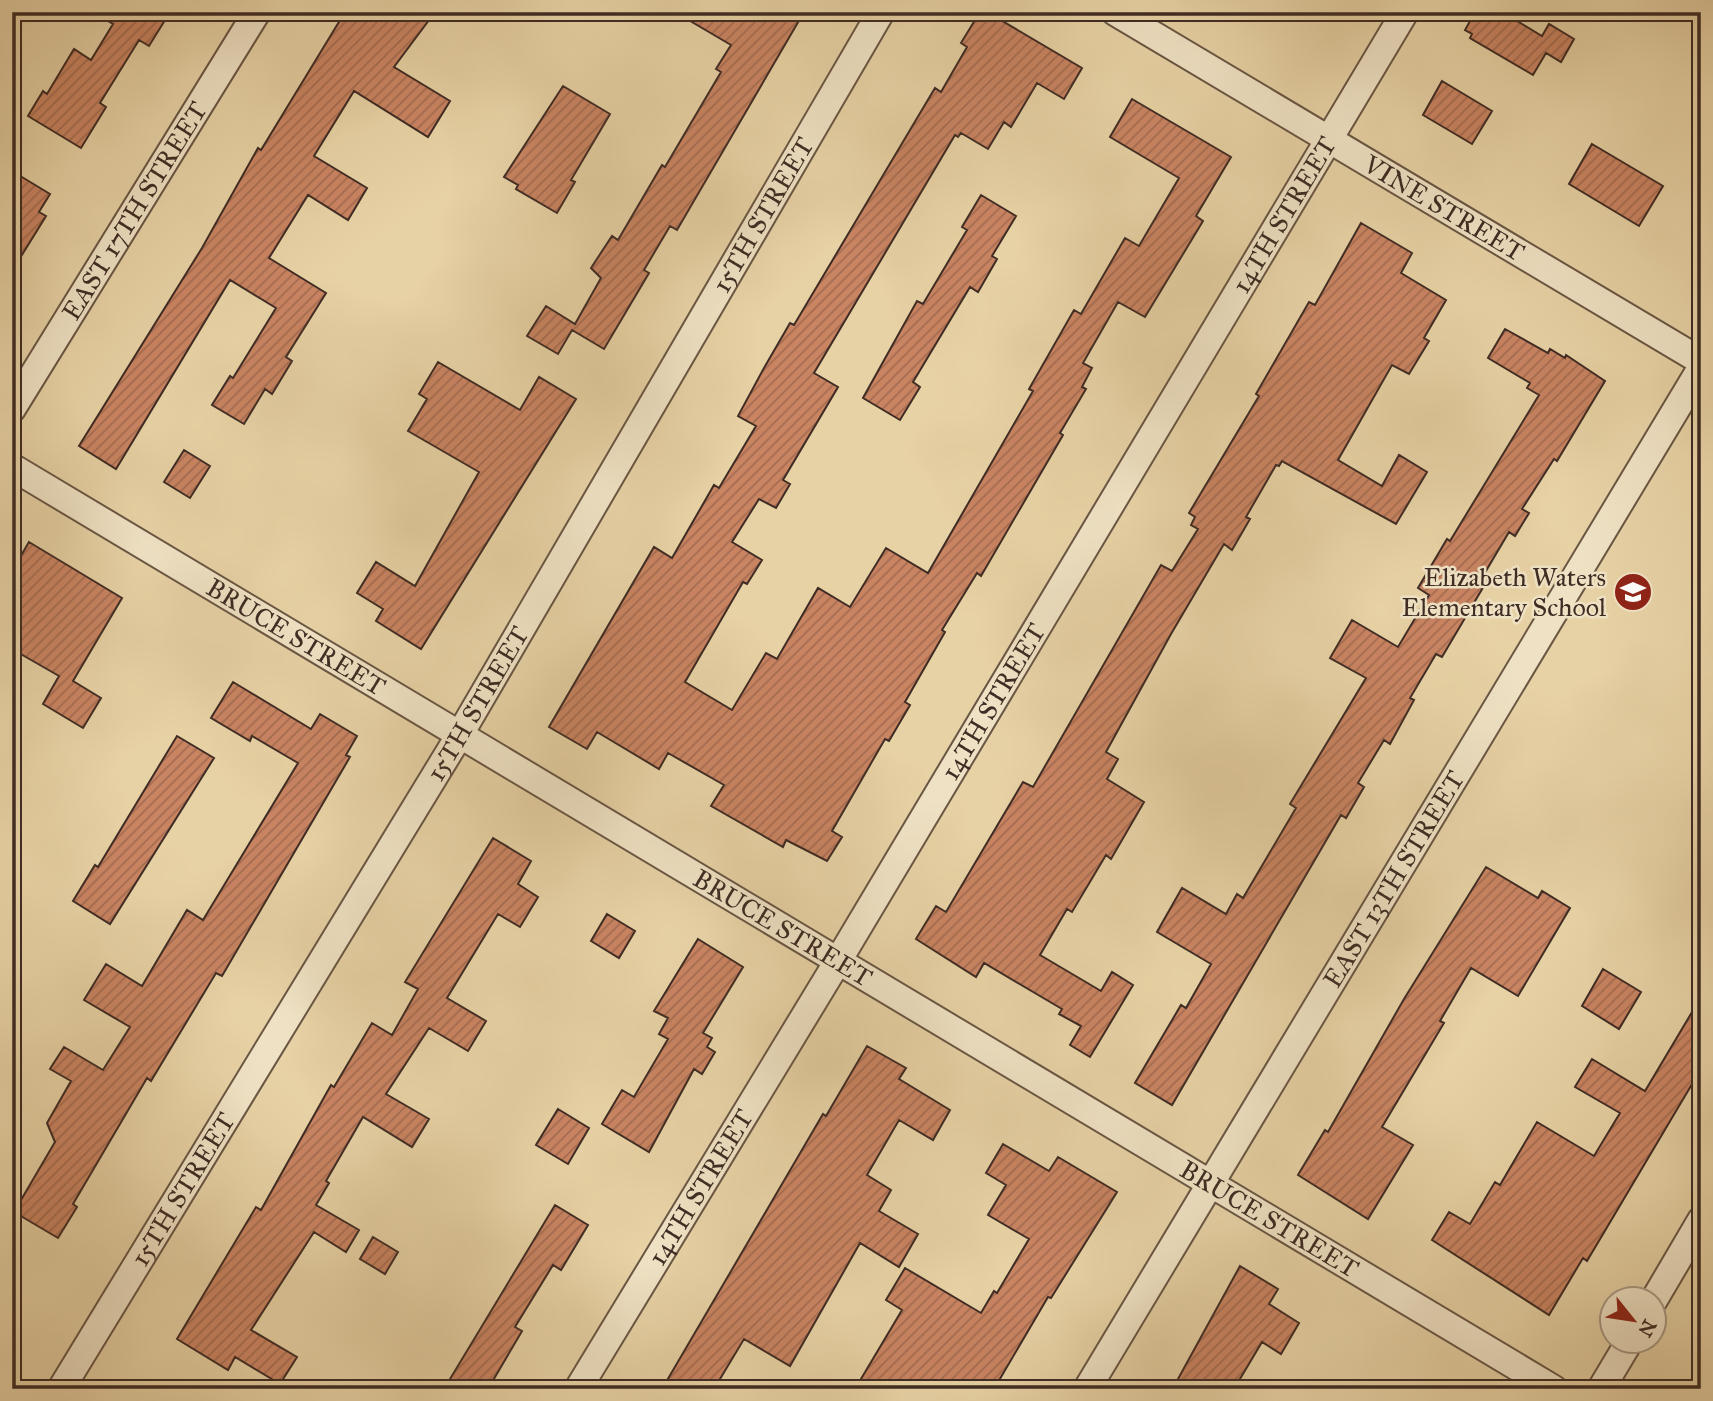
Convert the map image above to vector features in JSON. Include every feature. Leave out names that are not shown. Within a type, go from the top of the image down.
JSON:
[{"type":"street","name":"EAST 17TH STREET","points":[[12,409],[257,12]]},
{"type":"street","name":"15TH STREET","points":[[61,1389],[459,736],[881,12]]},
{"type":"street","name":"VINE STREET","points":[[1115,12],[1701,361]]},
{"type":"street","name":"14TH STREET","points":[[578,1389],[838,961],[1405,12]]},
{"type":"street","name":"EAST 13TH STREET","points":[[1087,1389],[1701,368]]},
{"type":"street","name":"BRUCE STREET","points":[[12,467],[1554,1389]]},
{"type":"street","points":[[1662,1286],[1701,1220]]},
{"type":"street","points":[[1601,1389],[1621,1356]]},
{"type":"building","points":[[93,12],[170,12],[149,46],[139,40],[100,103],[106,107],[81,148],[28,116],[43,91],[47,94],[74,49],[91,60],[113,24]]},
{"type":"building","points":[[345,12],[435,12],[394,67],[450,101],[428,137],[354,91],[314,156],[367,188],[348,220],[308,195],[269,258],[326,293],[286,357],[292,361],[272,394],[265,389],[244,424],[212,405],[230,376],[233,378],[276,308],[230,280],[116,469],[79,446],[202,248],[258,148],[261,150]]},
{"type":"building","points":[[675,12],[804,12],[677,230],[670,226],[644,270],[649,273],[604,349],[572,330],[558,354],[527,336],[546,306],[575,324],[601,278],[591,268],[612,236],[618,240],[662,165],[665,167],[721,72],[716,69],[731,45]]},
{"type":"building","points":[[980,12],[987,12],[1082,68],[1064,99],[1037,83],[1011,127],[1004,122],[988,149],[961,133],[958,137],[955,135],[814,373],[838,387],[783,480],[790,484],[776,508],[759,499],[732,542],[762,560],[747,584],[743,582],[685,682],[732,710],[766,653],[777,659],[818,588],[850,607],[886,548],[928,573],[1033,391],[1029,389],[1074,310],[1081,314],[1125,238],[1139,246],[1179,178],[1110,137],[1132,99],[1231,157],[1196,216],[1203,221],[1145,317],[1118,302],[1083,363],[1092,368],[1082,387],[1086,389],[1060,433],[1063,435],[981,576],[977,573],[942,630],[945,632],[905,702],[910,705],[889,741],[885,739],[832,831],[842,837],[827,861],[786,840],[783,847],[711,806],[724,785],[668,753],[659,769],[597,732],[587,749],[549,727],[654,547],[672,558],[714,485],[719,488],[756,426],[738,416],[764,368],[790,323],[794,325],[935,88],[941,92],[967,47],[961,43]]},
{"type":"building","points":[[1475,12],[1502,12],[1542,36],[1549,24],[1574,39],[1561,62],[1546,53],[1533,75],[1470,38],[1472,34],[1465,30]]},
{"type":"building","points":[[1442,81],[1492,111],[1472,144],[1423,115]]},
{"type":"building","points":[[563,86],[610,114],[571,180],[575,182],[557,213],[516,189],[518,185],[504,177]]},
{"type":"building","points":[[1592,144],[1663,186],[1639,226],[1569,184]]},
{"type":"building","points":[[12,171],[50,194],[39,212],[46,216],[12,271]]},
{"type":"building","points":[[981,195],[1016,216],[992,256],[997,259],[978,292],[970,287],[913,382],[920,387],[900,420],[863,398],[917,301],[923,304],[967,230],[962,227]]},
{"type":"building","points":[[1361,223],[1412,253],[1401,273],[1446,300],[1424,338],[1429,341],[1409,374],[1392,365],[1338,460],[1382,486],[1399,455],[1427,472],[1396,524],[1282,461],[1279,466],[1276,465],[1246,517],[1250,519],[1232,550],[1224,544],[1171,634],[1106,752],[1118,759],[1107,779],[1144,802],[1111,859],[1106,855],[1072,912],[1067,909],[1040,955],[1101,991],[1112,972],[1133,985],[1090,1057],[1070,1045],[1081,1026],[1059,1014],[1062,1009],[984,963],[976,977],[916,939],[936,906],[946,912],[1023,782],[1033,787],[1161,565],[1172,571],[1198,529],[1191,525],[1195,517],[1189,513],[1259,396],[1256,394],[1309,302],[1315,305]]},
{"type":"building","points":[[1505,329],[1548,353],[1550,349],[1565,358],[1566,355],[1605,381],[1557,461],[1554,459],[1522,509],[1529,513],[1515,536],[1509,532],[1483,576],[1488,579],[1442,657],[1436,654],[1410,698],[1414,700],[1390,744],[1384,740],[1358,783],[1364,787],[1346,818],[1341,815],[1172,1105],[1135,1083],[1181,1005],[1186,1008],[1211,964],[1157,932],[1182,888],[1226,914],[1237,894],[1243,898],[1296,808],[1290,804],[1366,678],[1330,658],[1352,620],[1398,647],[1429,595],[1418,588],[1447,539],[1450,541],[1539,395],[1527,388],[1530,383],[1488,358]]},
{"type":"building","points":[[438,362],[520,410],[539,377],[576,399],[421,649],[376,621],[383,609],[357,593],[376,562],[415,586],[479,472],[408,431],[427,399],[419,394]]},
{"type":"building","points":[[184,450],[210,466],[190,498],[164,482]]},
{"type":"building","points":[[29,542],[122,598],[73,681],[101,698],[83,728],[43,704],[59,676],[12,649],[12,571]]},
{"type":"building","points":[[233,682],[311,729],[320,714],[357,736],[346,755],[350,757],[222,976],[216,973],[151,1081],[147,1078],[73,1204],[77,1207],[58,1238],[14,1212],[55,1142],[47,1123],[71,1081],[50,1069],[64,1047],[103,1070],[130,1027],[84,1000],[106,964],[142,986],[187,910],[203,920],[298,763],[252,736],[250,741],[211,718]]},
{"type":"building","points":[[177,736],[214,758],[110,924],[73,901],[95,865],[98,867]]},
{"type":"building","points":[[493,838],[531,861],[518,884],[538,897],[520,927],[498,914],[447,998],[486,1021],[468,1051],[429,1028],[386,1094],[429,1119],[412,1147],[363,1117],[326,1181],[329,1183],[316,1205],[359,1230],[346,1252],[314,1232],[251,1330],[297,1357],[280,1384],[235,1357],[228,1370],[177,1339],[256,1207],[261,1210],[331,1085],[334,1087],[372,1023],[392,1035],[418,989],[405,982]]},
{"type":"building","points":[[1486,867],[1538,898],[1542,891],[1570,908],[1518,996],[1471,968],[1440,1021],[1444,1023],[1382,1127],[1413,1145],[1368,1219],[1298,1175],[1325,1130],[1328,1132],[1404,999]]},
{"type":"building","points":[[607,914],[635,931],[619,958],[591,941]]},
{"type":"building","points":[[698,939],[743,967],[703,1033],[712,1038],[707,1047],[715,1052],[702,1074],[694,1069],[649,1152],[602,1124],[622,1090],[634,1097],[668,1039],[659,1034],[668,1018],[654,1011]]},
{"type":"building","points":[[1603,969],[1641,992],[1619,1029],[1582,1006]]},
{"type":"building","points":[[1701,997],[1701,1069],[1587,1261],[1583,1258],[1549,1315],[1432,1240],[1449,1212],[1470,1224],[1495,1182],[1500,1185],[1537,1122],[1594,1156],[1620,1113],[1575,1087],[1592,1059],[1645,1091]]},
{"type":"building","points":[[867,1046],[906,1068],[899,1079],[950,1110],[933,1140],[899,1120],[867,1175],[891,1190],[879,1211],[918,1234],[899,1267],[860,1243],[790,1366],[744,1339],[714,1389],[662,1389],[823,1114],[826,1116]]},
{"type":"building","points":[[558,1109],[589,1128],[568,1164],[536,1145]]},
{"type":"building","points":[[1003,1144],[1049,1171],[1058,1157],[1117,1192],[1051,1298],[1048,1297],[994,1389],[855,1389],[902,1310],[886,1300],[905,1268],[981,1313],[994,1291],[997,1293],[1029,1239],[988,1215],[1006,1185],[986,1173]]},
{"type":"building","points":[[555,1205],[588,1225],[561,1270],[553,1265],[515,1327],[522,1331],[488,1389],[444,1389]]},
{"type":"building","points":[[373,1237],[398,1252],[385,1274],[360,1259]]},
{"type":"building","points":[[1240,1266],[1278,1289],[1269,1304],[1299,1323],[1281,1354],[1262,1342],[1234,1389],[1193,1389],[1178,1379]]},
{"type":"place","name":"Elizabeth Waters Elementary School","points":[[1633,592]]}]
